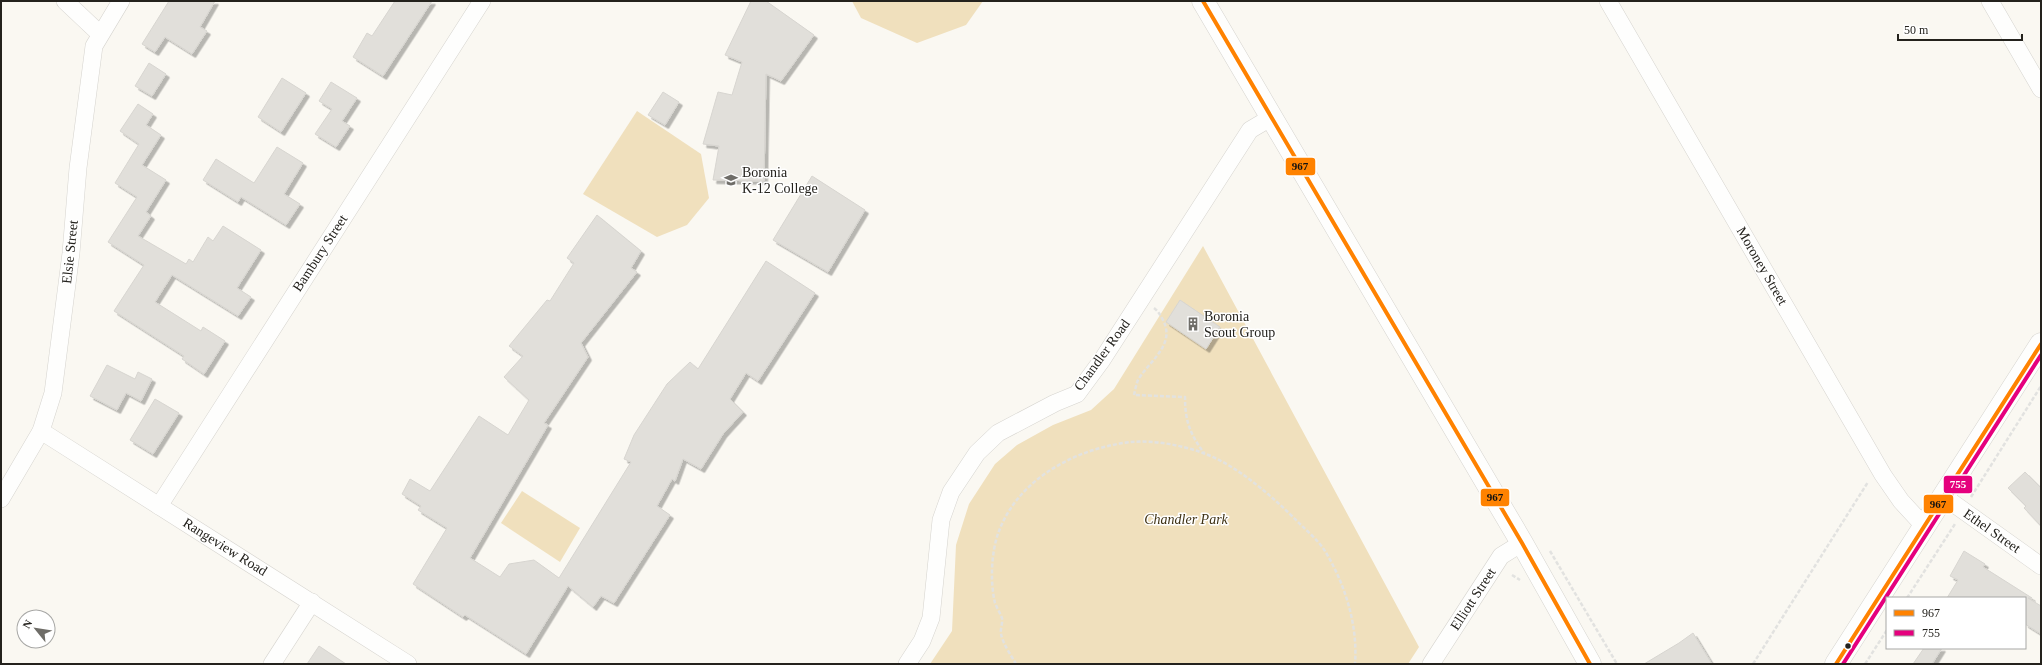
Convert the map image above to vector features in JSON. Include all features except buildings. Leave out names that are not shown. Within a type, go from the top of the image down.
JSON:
[{"type":"main road","points":[[1203,1],[1522,543],[1590,664]]},
{"type":"main road","points":[[1836,664],[2041,344]]},
{"type":"street","points":[[65,1],[100,34]]},
{"type":"street","name":"Elsie Street","points":[[1,499],[41,431],[53,393],[57,369],[90,67],[94,46],[121,1]]},
{"type":"street","name":"Bambury Street","points":[[158,506],[482,1]]},
{"type":"street","name":"Moroney Street","points":[[1608,1],[1883,475],[1901,501],[1924,526]]},
{"type":"street","points":[[1990,1],[2041,88]]},
{"type":"street","name":"Chandler Road","points":[[907,664],[922,641],[931,618],[941,520],[950,492],[977,453],[998,433],[1055,403],[1077,394],[1093,374],[1250,130],[1272,117]]},
{"type":"street","name":"Rangeview Road","points":[[41,431],[408,664]]},
{"type":"street","name":"Ethel Street","points":[[1943,496],[2041,566]]},
{"type":"street","name":"Elliott Street","points":[[1431,664],[1501,556],[1522,543]]},
{"type":"street","points":[[272,664],[312,602]]},
{"type":"path","points":[[1141,299],[1159,312],[1166,325],[1168,337],[1161,352],[1138,381],[1134,395],[1185,397],[1185,417],[1194,439],[1204,453]]},
{"type":"path","points":[[1972,496],[2041,386]]},
{"type":"path","points":[[1016,664],[1001,634],[1002,619],[995,604],[992,585],[993,558],[998,533],[1006,513],[1022,492],[1046,473],[1072,458],[1110,445],[1133,442],[1172,445],[1204,453],[1226,464],[1276,500],[1324,550],[1346,596],[1355,635],[1355,664]]},
{"type":"path","points":[[1753,664],[1868,482]]},
{"type":"path","points":[[1908,597],[1955,524]]},
{"type":"path","points":[[1865,664],[1886,632]]},
{"type":"green space","points":[[852,1],[983,1],[966,25],[917,43],[861,18]]},
{"type":"green space","points":[[637,111],[701,154],[709,198],[687,225],[657,237],[583,194]]},
{"type":"green space","name":"Chandler Park","points":[[1203,246],[1419,647],[1408,664],[930,664],[952,631],[956,545],[969,504],[995,464],[1017,445],[1053,425],[1091,410],[1114,389]]},
{"type":"green space","points":[[522,491],[580,528],[560,562],[501,523]]},
{"type":"transit line","name":"967","points":[[1203,1],[1522,543],[1590,664]]},
{"type":"transit line","name":"967","points":[[1836,664],[2041,344]]},
{"type":"transit line","name":"755","points":[[1843,664],[2041,355]]},
{"type":"place","name":"Boronia K-12 College","points":[[731,180]]},
{"type":"place","name":"Boronia Scout Group","points":[[1193,324]]}]
